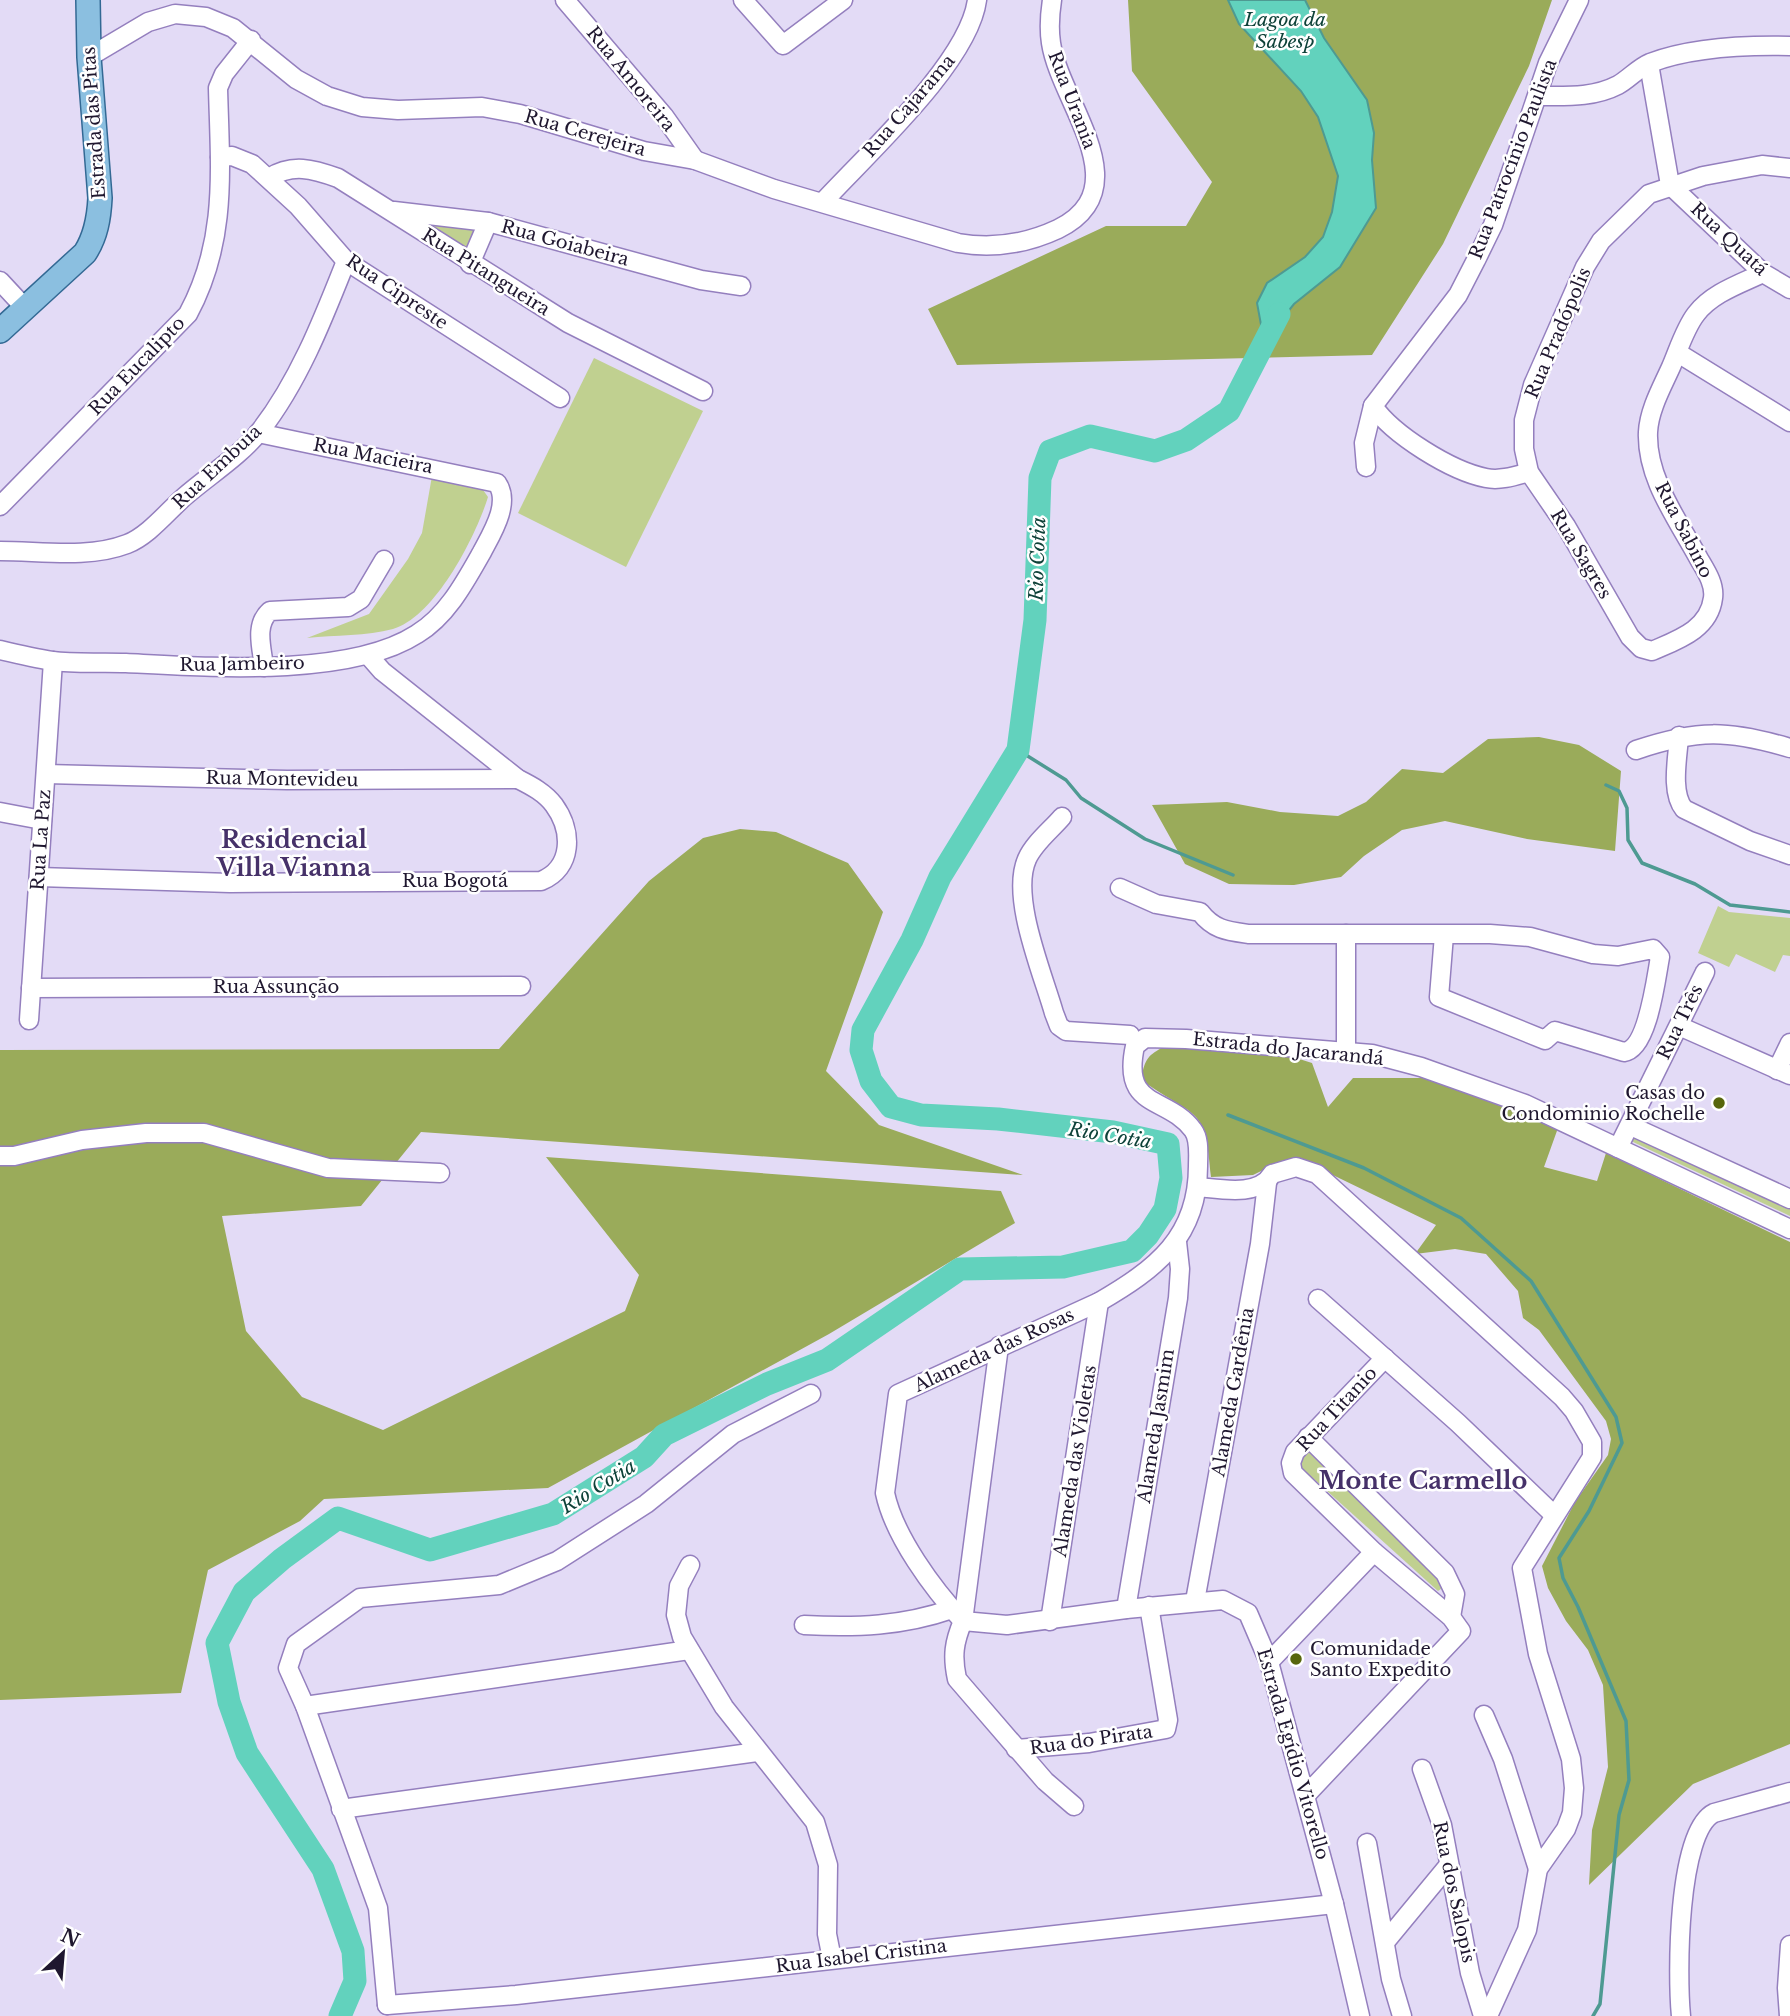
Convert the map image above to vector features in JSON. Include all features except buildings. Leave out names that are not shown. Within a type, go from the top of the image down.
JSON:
[{"type":"main road","name":"Estrada das Pitas","points":[[9,319],[85,253],[99,219],[100,198],[89,57],[89,0]]},
{"type":"street","name":"Rua Amoreira","points":[[565,0],[664,116],[695,160]]},
{"type":"street","points":[[743,0],[783,45],[843,0]]},
{"type":"street","name":"Rua Cajarama","points":[[823,202],[951,62],[969,31],[977,0]]},
{"type":"street","name":"Rua Urania","points":[[1052,0],[1051,43],[1092,151],[1097,174],[1092,198]]},
{"type":"street","name":"Rua Patrocínio Paulista","points":[[1373,406],[1437,324],[1464,284],[1493,225],[1548,63],[1579,0]]},
{"type":"street","name":"Rua Cerejeira","points":[[89,57],[126,32],[175,14],[206,17],[233,28],[251,40],[275,65],[296,79],[327,96],[362,107],[398,110],[482,107],[520,114],[644,151],[695,160],[774,190],[949,240],[984,247],[1042,236],[1063,226],[1092,198]]},
{"type":"street","name":"Rua Eucalipto","points":[[0,506],[188,314],[204,286],[218,229],[218,89],[224,74],[251,40]]},
{"type":"street","points":[[1538,96],[1599,93],[1619,85],[1649,64],[1739,47],[1790,46]]},
{"type":"street","points":[[1649,64],[1670,185]]},
{"type":"street","name":"Rua Cipreste","points":[[219,125],[252,164],[269,178],[346,261],[561,398]]},
{"type":"street","name":"Rua Cipreste","points":[[220,157],[232,156],[252,164]]},
{"type":"street","name":"Rua Pradópolis","points":[[1528,472],[1524,449],[1524,420],[1534,385],[1579,278],[1601,241],[1649,194],[1670,185],[1762,165],[1790,168]]},
{"type":"street","name":"Rua Pitangueira","points":[[269,178],[283,170],[300,168],[338,178],[470,264],[568,323],[703,391]]},
{"type":"street","name":"Rua Quatá","points":[[1670,185],[1763,273],[1790,289]]},
{"type":"street","name":"Rua Goiabeira","points":[[388,209],[488,222],[701,281],[741,286]]},
{"type":"street","points":[[470,264],[488,222]]},
{"type":"street","name":"Rua Embuia","points":[[0,551],[85,552],[130,543],[258,433],[282,398],[319,327],[346,261]]},
{"type":"street","name":"Rua Sabino","points":[[1630,637],[1641,648],[1652,651],[1685,636],[1700,625],[1711,609],[1714,596],[1707,573],[1667,500],[1650,456],[1648,430],[1655,401],[1695,315],[1716,295],[1763,273]]},
{"type":"street","points":[[0,281],[9,319]]},
{"type":"street","points":[[1678,352],[1790,422]]},
{"type":"street","points":[[1366,467],[1364,443],[1373,406]]},
{"type":"street","points":[[1373,406],[1386,422],[1403,435],[1470,473],[1488,479],[1528,472]]},
{"type":"street","name":"Rua Macieira","points":[[258,433],[488,479]]},
{"type":"street","name":"Rua Sagres","points":[[1528,472],[1566,526],[1630,637]]},
{"type":"street","name":"Rua Jambeiro","points":[[0,650],[53,661],[264,667],[368,655],[392,648],[419,634],[439,617],[458,592],[486,544],[502,504],[502,490],[488,479]]},
{"type":"street","points":[[264,667],[260,631],[263,618],[270,611],[348,607],[361,599],[384,560]]},
{"type":"street","name":"Rua Bogotá","points":[[39,877],[230,883],[541,881],[553,876],[562,866],[567,851],[567,833],[554,806],[537,788],[518,779],[382,671],[368,655]]},
{"type":"street","name":"Rua La Paz","points":[[29,1020],[53,661]]},
{"type":"street","points":[[1636,750],[1679,736],[1733,734],[1790,748]]},
{"type":"street","points":[[1679,736],[1677,783],[1680,804],[1684,809],[1750,841],[1790,855]]},
{"type":"street","name":"Rua Montevideu","points":[[46,774],[287,780],[518,779]]},
{"type":"street","points":[[0,812],[43,820]]},
{"type":"street","points":[[1062,817],[1033,848],[1023,877],[1025,910],[1054,1013],[1059,1026],[1066,1031],[1130,1035]]},
{"type":"street","points":[[1120,888],[1156,904],[1200,912],[1210,925],[1226,931],[1346,934],[1444,935],[1530,937],[1593,954],[1618,956],[1648,948],[1656,951],[1660,957],[1651,1010],[1636,1045],[1624,1052],[1555,1031],[1545,1040],[1439,997],[1444,935]]},
{"type":"street","points":[[1346,934],[1346,1052]]},
{"type":"street","name":"Rua Três","points":[[1618,1148],[1705,972]]},
{"type":"street","name":"Rua Assunção","points":[[31,988],[521,986]]},
{"type":"street","points":[[1679,1026],[1784,1073],[1790,1043]]},
{"type":"street","name":"Estrada do Jacarandá","points":[[1198,1187],[1195,1131],[1138,1089],[1132,1074],[1135,1046],[1145,1038],[1371,1054],[1479,1086],[1790,1229]]},
{"type":"street","points":[[1631,1126],[1790,1199]]},
{"type":"street","points":[[0,1156],[108,1137],[146,1133],[204,1133],[328,1168],[440,1173]]},
{"type":"street","points":[[1198,1187],[1235,1189],[1267,1183],[1272,1174],[1283,1168],[1296,1167],[1317,1174],[1574,1411],[1592,1442],[1592,1457],[1553,1514],[1522,1568],[1538,1654],[1571,1759],[1574,1788],[1572,1813],[1566,1829],[1538,1869],[1527,1930],[1485,2016]]},
{"type":"street","name":"Alameda Gardênia","points":[[1195,1601],[1260,1244],[1267,1183]]},
{"type":"street","name":"Alameda das Rosas","points":[[958,1615],[896,1527],[888,1508],[885,1493],[898,1394],[1099,1302],[1130,1284],[1177,1242],[1194,1206],[1198,1187]]},
{"type":"street","name":"Alameda Jasmim","points":[[1126,1609],[1178,1298],[1180,1269],[1177,1242]]},
{"type":"street","name":"Rua Titanio","points":[[1318,1299],[1553,1514]]},
{"type":"street","name":"Alameda das Violetas","points":[[1050,1621],[1099,1302]]},
{"type":"street","points":[[999,1346],[953,1644],[957,1679],[1061,1798],[1074,1806]]},
{"type":"street","name":"Rua Titanio","points":[[1385,1358],[1308,1437],[1293,1456],[1293,1473],[1374,1552],[1456,1624]]},
{"type":"street","points":[[382,2010],[378,1908],[305,1706],[288,1668],[296,1644],[360,1598],[499,1585],[557,1561],[646,1504],[733,1434],[811,1394]]},
{"type":"street","points":[[1306,1795],[1456,1624],[1455,1594],[1446,1573],[1308,1437]]},
{"type":"street","points":[[1269,1662],[1374,1552]]},
{"type":"street","points":[[690,1565],[680,1586],[677,1615],[681,1637],[724,1707],[757,1752],[816,1822],[828,1865],[827,1934],[832,1959]]},
{"type":"street","name":"Estrada Egídio Vitorello","points":[[958,1615],[1007,1625],[1195,1601],[1223,1600],[1241,1607],[1255,1625],[1269,1662],[1306,1795],[1360,2016]]},
{"type":"street","name":"Rua do Pirata","points":[[1016,1749],[1089,1743],[1166,1729],[1168,1720],[1149,1606]]},
{"type":"street","points":[[804,1625],[857,1628],[958,1615]]},
{"type":"street","points":[[305,1706],[689,1650]]},
{"type":"street","points":[[1484,1715],[1503,1759],[1538,1869]]},
{"type":"street","points":[[341,1809],[757,1752]]},
{"type":"street","name":"Rua dos Salopis","points":[[1422,1769],[1442,1825],[1470,1973],[1485,2016]]},
{"type":"street","points":[[1681,2016],[1679,1961],[1688,1865],[1696,1831],[1707,1816],[1714,1813],[1790,1792]]},
{"type":"street","points":[[1367,1843],[1402,2016]]},
{"type":"street","points":[[1385,1941],[1448,1866]]},
{"type":"street","name":"Rua Isabel Cristina","points":[[382,2010],[1334,1904]]},
{"type":"street","points":[[1789,2016],[1787,1988],[1790,1945]]},
{"type":"shaded area","points":[[1128,0],[1552,0],[1529,66],[1443,244],[1372,355],[957,365],[928,309],[1106,226],[1186,226],[1212,182],[1132,71]]},
{"type":"shaded area","points":[[430,222],[472,227],[476,232],[468,252],[431,227]]},
{"type":"shaded area","points":[[594,358],[703,411],[626,567],[518,513]]},
{"type":"shaded area","points":[[432,476],[481,487],[488,497],[464,553],[438,592],[424,609],[393,629],[307,638],[369,614],[408,559],[422,533]]},
{"type":"shaded area","points":[[1539,737],[1579,745],[1621,771],[1615,851],[1527,839],[1445,821],[1402,830],[1364,856],[1341,877],[1294,885],[1229,884],[1185,864],[1152,805],[1227,802],[1280,812],[1338,816],[1366,802],[1402,769],[1443,773],[1488,739]]},
{"type":"shaded area","points":[[740,829],[776,832],[848,863],[883,912],[826,1071],[879,1125],[1023,1175],[421,1132],[361,1206],[222,1216],[246,1331],[302,1397],[383,1430],[625,1311],[639,1275],[546,1157],[1001,1191],[1015,1223],[829,1334],[548,1488],[324,1499],[300,1521],[208,1570],[181,1693],[0,1700],[0,1050],[499,1049],[649,881],[703,838]]},
{"type":"shaded area","points":[[1718,906],[1729,912],[1790,918],[1790,956],[1783,955],[1775,972],[1736,954],[1729,967],[1698,953]]},
{"type":"shaded area","points":[[1164,1047],[1274,1051],[1312,1063],[1328,1107],[1353,1078],[1427,1078],[1558,1128],[1544,1167],[1597,1181],[1606,1153],[1790,1242],[1790,1744],[1693,1784],[1589,1885],[1592,1830],[1608,1767],[1603,1685],[1588,1650],[1566,1621],[1548,1588],[1542,1566],[1575,1502],[1608,1455],[1611,1439],[1606,1421],[1539,1330],[1523,1318],[1518,1291],[1486,1254],[1455,1249],[1415,1254],[1436,1225],[1308,1163],[1284,1160],[1253,1175],[1211,1177],[1206,1138],[1197,1118],[1147,1084],[1142,1077],[1148,1058]]},
{"type":"shaded area","points":[[1635,1132],[1790,1203],[1790,1216],[1631,1141]]},
{"type":"shaded area","points":[[1309,1445],[1448,1584],[1438,1591],[1296,1463]]},
{"type":"water","name":"Lagoa da Sabesp","points":[[1228,0],[1305,0],[1324,38],[1367,100],[1374,133],[1372,160],[1376,208],[1340,267],[1294,304],[1264,341],[1257,303],[1267,283],[1305,257],[1323,237],[1332,212],[1338,176],[1318,117],[1301,91],[1239,24]]},
{"type":"waterway","name":"Rio Cotia","points":[[340,2016],[355,1981],[353,1951],[323,1869],[247,1753],[229,1702],[217,1643],[244,1592],[282,1559],[338,1518],[430,1550],[553,1514],[644,1457],[664,1435],[767,1384],[827,1360],[960,1269],[1063,1267],[1132,1251],[1148,1235],[1165,1209],[1171,1178],[1168,1144],[1113,1132],[998,1119],[921,1115],[891,1107],[871,1081],[861,1050],[863,1030],[912,940],[940,877],[1018,750],[1035,620],[1040,478],[1050,451],[1090,436],[1155,451],[1186,440],[1229,411],[1279,314]]},
{"type":"waterway","points":[[1018,750],[1066,780],[1081,798],[1145,839],[1233,875]]},
{"type":"waterway","points":[[1606,785],[1619,791],[1627,808],[1628,840],[1642,863],[1695,884],[1730,905],[1790,912]]},
{"type":"waterway","points":[[1228,1115],[1364,1168],[1461,1218],[1531,1281],[1616,1417],[1622,1443],[1589,1511],[1559,1558],[1563,1578],[1626,1721],[1629,1780],[1619,1815],[1600,2004],[1593,2016]]},
{"type":"place","name":"Casas do Condominio Rochelle","points":[[1719,1103]]},
{"type":"place","name":"Comunidade Santo Expedito","points":[[1296,1659]]},
{"type":"district","name":"Residencial Villa Vianna","points":[[294,854]]},
{"type":"district","name":"Monte Carmello","points":[[1423,1481]]}]
